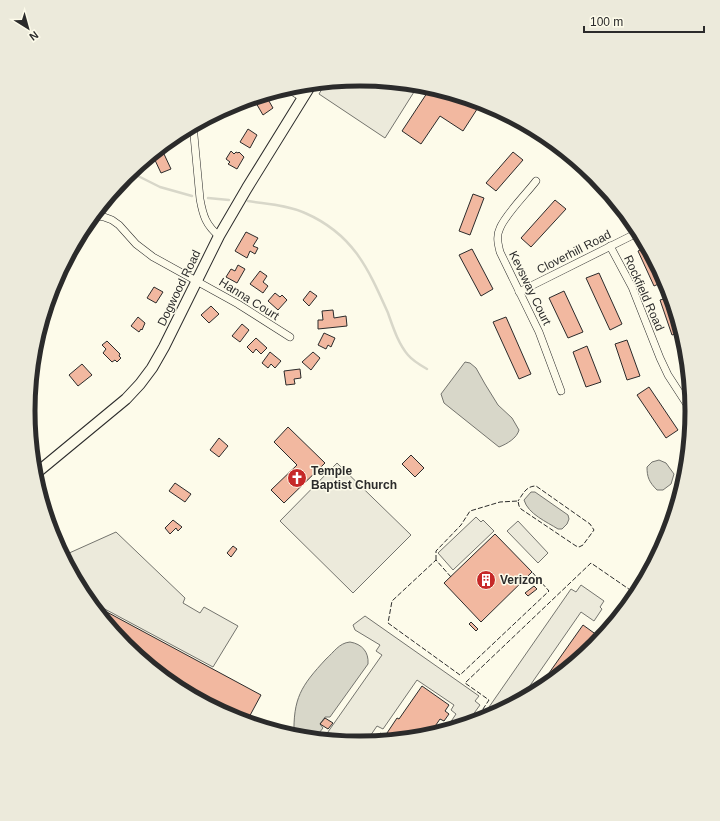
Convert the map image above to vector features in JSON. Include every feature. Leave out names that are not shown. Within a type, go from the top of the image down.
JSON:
[{"type":"main road","name":"Dogwood Road","points":[[40,470],[106,416],[140,384],[152,368],[219,236],[308,90]]},
{"type":"street","points":[[294,93],[303,98]]},
{"type":"street","points":[[194,131],[202,211],[206,222],[219,236]]},
{"type":"street","name":"Kevsway Court","points":[[536,181],[500,227],[498,244],[500,252],[540,332],[561,391]]},
{"type":"street","name":"Hanna Court","points":[[100,216],[112,220],[119,225],[144,250],[238,304],[290,337]]},
{"type":"street","name":"Cloverhill Road","points":[[520,292],[633,235]]},
{"type":"street","name":"Rockfield Road","points":[[610,246],[632,287],[668,375],[685,401]]},
{"type":"shaded area","points":[[339,86],[381,86],[415,90],[385,138],[319,94],[323,88]]},
{"type":"shaded area","points":[[465,362],[470,363],[476,368],[498,405],[512,418],[519,430],[514,438],[502,446],[499,447],[444,403],[441,394]]},
{"type":"shaded area","points":[[659,460],[666,463],[674,474],[671,484],[663,490],[657,490],[650,482],[647,474],[647,467],[652,462]]},
{"type":"shaded area","points":[[337,463],[411,535],[353,593],[280,521]]},
{"type":"shaded area","points":[[531,492],[535,492],[568,515],[569,519],[567,524],[562,529],[558,529],[543,520],[529,509],[524,500]]},
{"type":"shaded area","points":[[476,517],[481,522],[483,520],[494,531],[453,570],[438,553]]},
{"type":"shaded area","points":[[518,521],[548,553],[538,563],[507,531]]},
{"type":"shaded area","points":[[116,532],[185,598],[183,603],[200,613],[204,607],[238,626],[213,667],[101,607],[79,573],[69,553]]},
{"type":"shaded area","points":[[581,585],[604,601],[600,607],[602,609],[594,621],[581,612],[528,689],[487,710],[571,589],[576,592]]},
{"type":"shaded area","points":[[365,616],[479,696],[475,701],[480,705],[473,715],[451,722],[456,714],[451,710],[454,705],[417,680],[383,729],[377,726],[370,736],[327,734],[382,655],[376,651],[380,645],[355,630],[353,625]]},
{"type":"shaded area","points":[[346,643],[354,643],[364,649],[368,664],[330,717],[325,717],[320,724],[323,728],[319,733],[294,728],[295,712],[300,693],[310,677],[326,659],[337,648]]},
{"type":"building","points":[[427,93],[478,108],[463,131],[440,116],[421,144],[402,131]]},
{"type":"building","points":[[268,99],[273,108],[263,115],[256,103]]},
{"type":"building","points":[[248,129],[257,135],[250,148],[240,142]]},
{"type":"building","points":[[231,151],[234,154],[239,152],[244,157],[237,169],[228,164],[230,162],[226,159]]},
{"type":"building","points":[[513,152],[523,160],[496,191],[486,183]]},
{"type":"building","points":[[164,154],[171,169],[161,173],[155,159]]},
{"type":"building","points":[[473,194],[484,198],[470,235],[459,231]]},
{"type":"building","points":[[555,200],[566,209],[531,247],[521,238]]},
{"type":"building","points":[[246,232],[258,238],[253,246],[258,248],[255,254],[250,251],[247,258],[235,251]]},
{"type":"building","points":[[472,249],[493,289],[481,296],[459,255]]},
{"type":"building","points":[[642,249],[659,284],[654,286],[638,251]]},
{"type":"building","points":[[238,265],[245,269],[237,283],[226,277],[231,269],[235,271]]},
{"type":"building","points":[[260,271],[267,276],[263,282],[268,286],[263,293],[250,284]]},
{"type":"building","points":[[599,273],[622,324],[610,330],[586,278]]},
{"type":"building","points":[[154,287],[163,292],[156,303],[147,298]]},
{"type":"building","points":[[310,291],[317,296],[309,306],[303,300]]},
{"type":"building","points":[[564,291],[583,332],[568,338],[549,298]]},
{"type":"building","points":[[275,293],[280,297],[282,295],[287,300],[278,310],[268,301]]},
{"type":"building","points":[[665,299],[676,334],[672,335],[660,300]]},
{"type":"building","points":[[211,306],[219,314],[209,323],[201,315]]},
{"type":"building","points":[[333,310],[334,318],[346,316],[347,326],[318,329],[318,320],[323,320],[322,311]]},
{"type":"building","points":[[138,317],[145,323],[142,330],[141,329],[139,332],[131,326]]},
{"type":"building","points":[[506,317],[531,374],[519,379],[493,322]]},
{"type":"building","points":[[242,324],[249,330],[240,342],[232,336]]},
{"type":"building","points":[[324,333],[335,338],[331,347],[328,345],[326,349],[318,345]]},
{"type":"building","points":[[256,338],[267,348],[261,354],[256,349],[253,353],[247,347]]},
{"type":"building","points":[[627,340],[640,376],[627,380],[615,344]]},
{"type":"building","points":[[107,341],[120,354],[119,356],[121,358],[117,362],[115,360],[112,362],[103,353],[106,349],[102,345]]},
{"type":"building","points":[[587,346],[601,382],[586,387],[573,352]]},
{"type":"building","points":[[270,352],[281,361],[275,368],[271,364],[268,368],[262,363]]},
{"type":"building","points":[[313,352],[320,358],[311,370],[302,362]]},
{"type":"building","points":[[82,364],[92,375],[78,386],[69,375]]},
{"type":"building","points":[[300,369],[301,378],[294,379],[295,384],[286,385],[284,371]]},
{"type":"building","points":[[649,387],[678,430],[666,438],[637,395]]},
{"type":"building","name":"Temple Baptist Church","points":[[288,427],[325,463],[284,503],[271,490],[297,465],[274,442]]},
{"type":"building","points":[[219,438],[228,446],[219,457],[210,450]]},
{"type":"building","points":[[411,455],[424,468],[415,477],[402,464]]},
{"type":"building","points":[[175,483],[191,494],[185,502],[169,491]]},
{"type":"building","points":[[173,520],[182,527],[178,531],[176,528],[170,534],[165,528]]},
{"type":"building","name":"Verizon","points":[[495,534],[532,572],[481,622],[444,583]]},
{"type":"building","points":[[233,546],[237,549],[231,557],[227,553]]},
{"type":"building","points":[[534,586],[537,589],[528,596],[525,593]]},
{"type":"building","points":[[104,610],[261,695],[250,716],[216,702],[197,692],[179,681],[146,655],[130,640]]},
{"type":"building","points":[[471,622],[478,629],[476,631],[469,624]]},
{"type":"building","points":[[583,625],[596,634],[574,655],[546,677]]},
{"type":"building","points":[[422,686],[449,705],[445,711],[449,714],[444,721],[440,719],[435,726],[386,735],[397,718],[399,719]]},
{"type":"building","points":[[325,718],[333,723],[328,729],[320,724]]},
{"type":"waterway","points":[[136,175],[160,187],[192,196]]},
{"type":"waterway","points":[[208,198],[229,200]]},
{"type":"waterway","points":[[248,201],[284,206],[298,210],[322,221],[347,242],[366,267],[404,350],[412,359],[427,369]]},
{"type":"fence","points":[[436,560],[436,551],[461,525],[470,511],[500,502],[518,501],[521,509],[579,547],[583,545],[594,530],[590,524],[536,486],[527,489],[518,501]]},
{"type":"fence","points":[[451,577],[436,560],[392,601],[388,623],[460,675],[549,591],[532,572]]},
{"type":"fence","points":[[481,712],[489,700],[465,683],[591,563],[630,590]]},
{"type":"place","name":"Temple Baptist Church","points":[[297,478]]},
{"type":"place","name":"Verizon","points":[[486,580]]}]
